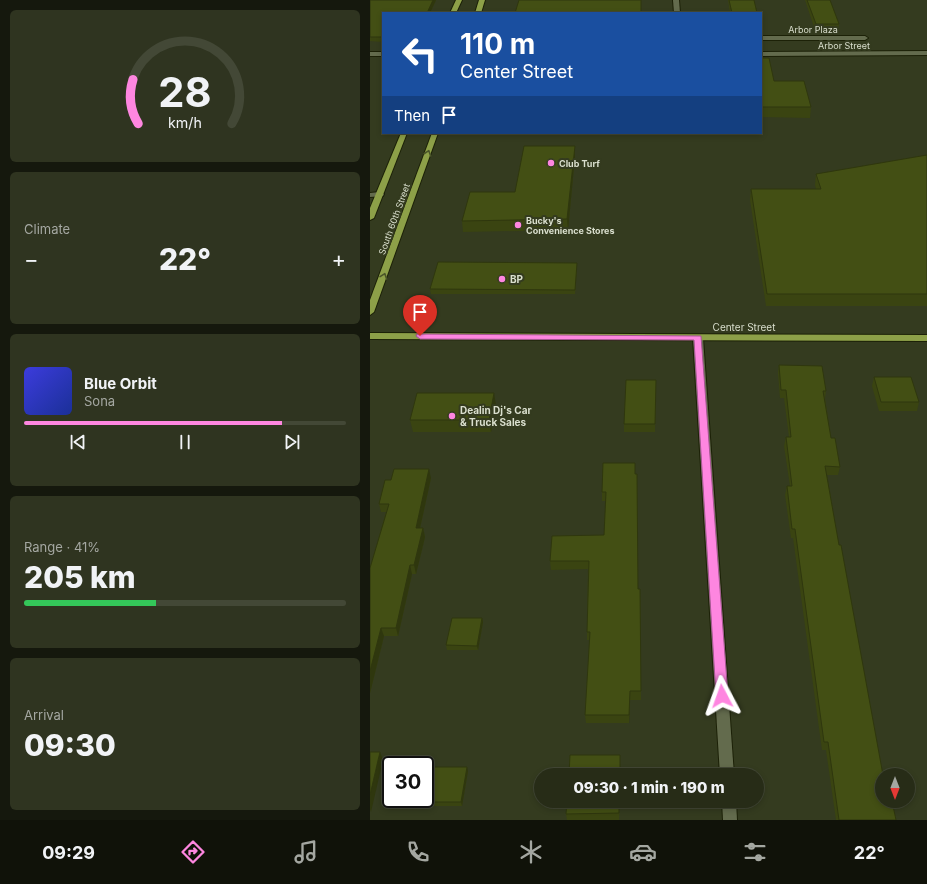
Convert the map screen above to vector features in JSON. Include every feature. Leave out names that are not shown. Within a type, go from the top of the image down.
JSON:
[{"type":"main road","points":[[453,12],[459,0]]},
{"type":"main road","points":[[478,12],[482,0]]},
{"type":"main road","points":[[370,218],[404,134]]},
{"type":"main road","name":"South 60th Street","points":[[370,312],[436,134]]},
{"type":"main road","name":"Center Street","points":[[370,336],[927,338]]},
{"type":"street","points":[[676,0],[677,12]]},
{"type":"street","name":"Arbor Plaza","points":[[762,38],[865,38]]},
{"type":"street","name":"Arbor Street","points":[[762,54],[927,53]]},
{"type":"street","points":[[370,54],[382,54]]},
{"type":"street","points":[[370,196],[380,194]]},
{"type":"street","points":[[698,338],[727,768]]},
{"type":"street","points":[[729,808],[730,820]]},
{"type":"building","points":[[370,0],[433,0],[427,12],[382,12],[382,37],[370,37]]},
{"type":"building","points":[[519,0],[641,0],[641,12],[515,12]]},
{"type":"building","points":[[729,0],[754,0],[757,12],[732,12]]},
{"type":"building","points":[[807,0],[830,0],[839,24],[816,24]]},
{"type":"building","points":[[762,58],[769,58],[774,81],[804,81],[811,107],[762,107]]},
{"type":"building","points":[[524,146],[575,146],[567,219],[462,221],[470,192],[515,192]]},
{"type":"building","points":[[927,155],[927,294],[767,294],[751,189],[821,189],[816,174]]},
{"type":"building","points":[[438,262],[577,263],[575,290],[430,289]]},
{"type":"building","points":[[779,365],[822,366],[826,391],[823,391],[831,438],[835,438],[840,467],[825,466],[882,768],[875,768],[875,808],[893,808],[896,820],[839,820],[828,742],[824,742],[795,529],[792,529],[787,486],[792,486],[786,437],[791,437],[786,390],[781,390]]},
{"type":"building","points":[[874,377],[911,377],[919,402],[881,402]]},
{"type":"building","points":[[626,380],[656,380],[655,424],[624,424]]},
{"type":"building","points":[[417,393],[494,393],[489,420],[410,420]]},
{"type":"building","points":[[603,463],[635,463],[635,474],[637,474],[641,691],[630,691],[629,715],[585,715],[590,632],[587,632],[589,561],[550,561],[552,536],[604,535],[606,492],[602,492]]},
{"type":"building","points":[[394,469],[429,469],[416,528],[423,528],[414,565],[410,565],[396,628],[381,628],[370,671],[370,568],[389,504],[379,504],[385,480],[391,480]]},
{"type":"building","points":[[452,618],[482,618],[477,646],[446,645]]},
{"type":"building","points":[[370,752],[380,752],[370,795]]},
{"type":"building","points":[[570,755],[620,755],[620,768],[569,768]]},
{"type":"building","points":[[434,767],[467,767],[461,802],[434,802]]},
{"type":"building","points":[[566,808],[619,808],[619,813],[566,814]]},
{"type":"place","name":"Club Turf","points":[[551,163]]},
{"type":"place","name":"Bucky's Convenience Stores","points":[[518,225]]},
{"type":"place","name":"BP","points":[[502,279]]},
{"type":"place","name":"Dealin Dj's Car & Truck Sales","points":[[452,416]]},
{"type":"route","points":[[420,336],[698,338],[722,696]]}]
